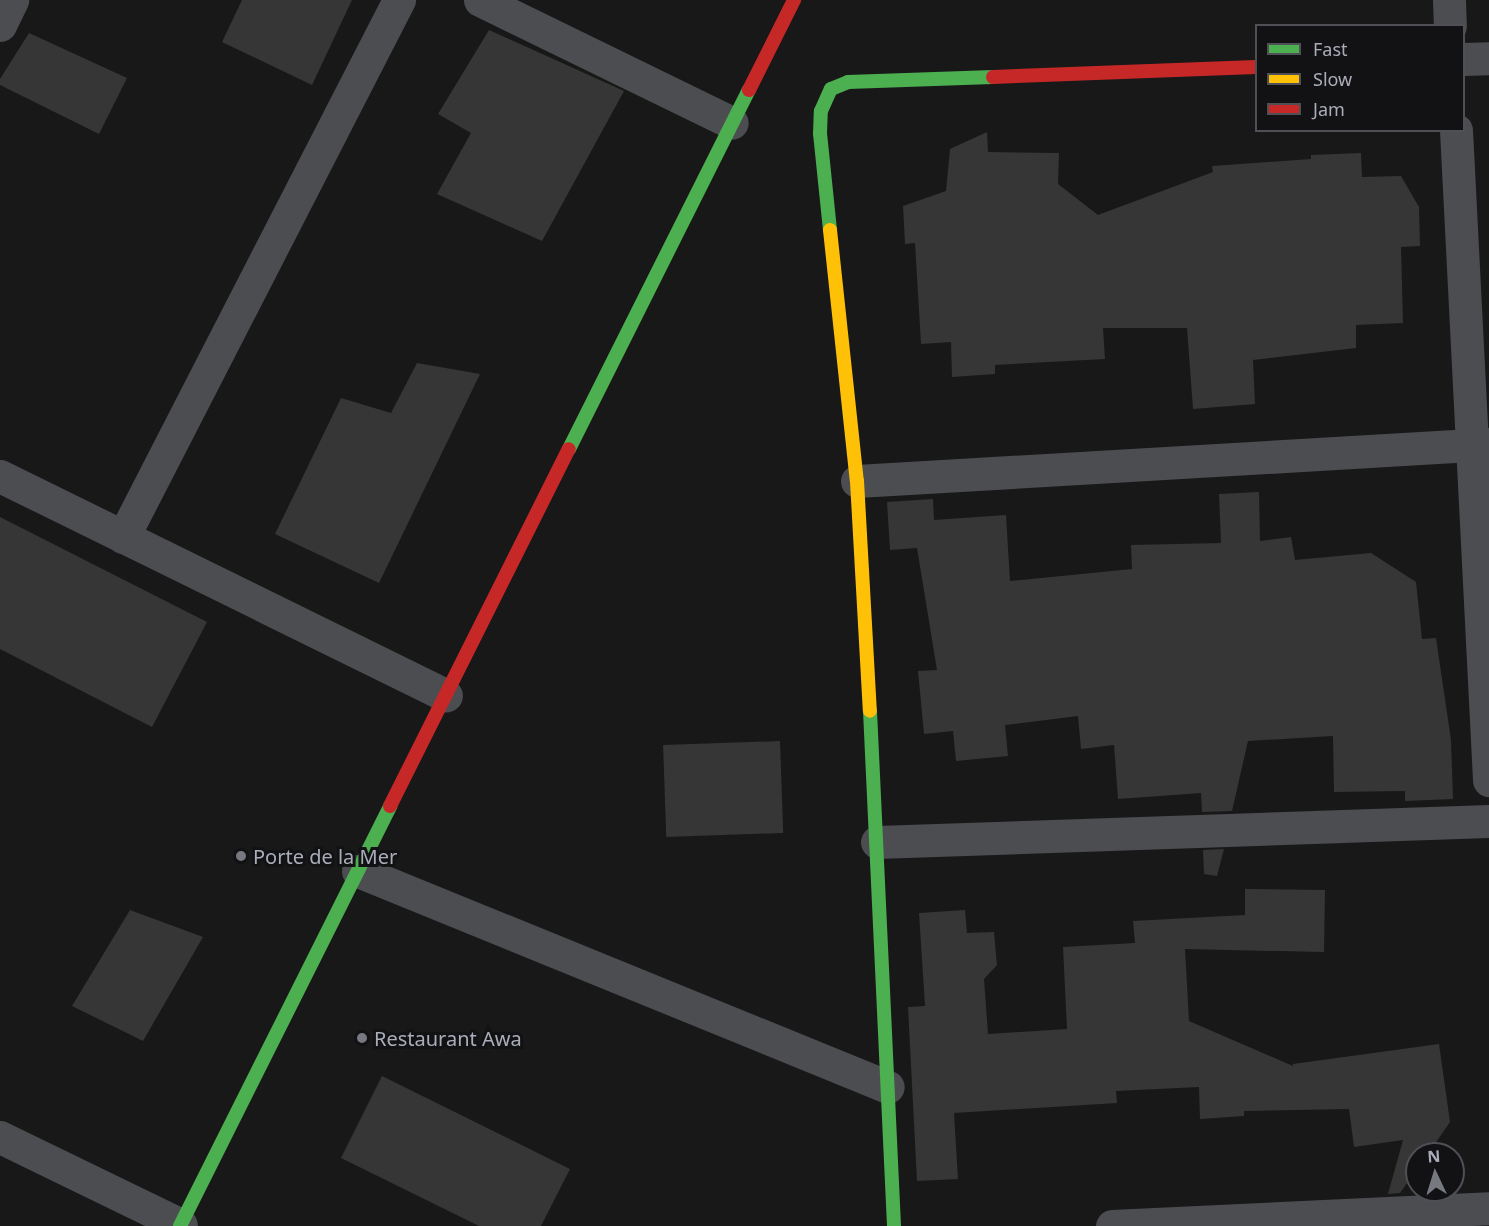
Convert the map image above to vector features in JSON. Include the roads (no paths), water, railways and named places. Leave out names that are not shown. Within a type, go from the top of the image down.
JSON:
[{"type":"street","points":[[0,26],[12,0]]},
{"type":"street","points":[[123,537],[399,0]]},
{"type":"street","points":[[480,0],[732,123]]},
{"type":"street","points":[[0,1137],[181,1226],[794,0]]},
{"type":"street","points":[[1449,0],[1450,24]]},
{"type":"street","points":[[1465,59],[1489,58]]},
{"type":"street","points":[[894,1226],[877,842],[857,481],[820,134],[820,111],[831,89],[848,82],[1255,66]]},
{"type":"street","points":[[1456,132],[1481,444],[1489,780]]},
{"type":"street","points":[[857,481],[1481,444]]},
{"type":"street","points":[[0,476],[446,695]]},
{"type":"street","points":[[877,842],[1489,821]]},
{"type":"street","points":[[358,870],[888,1087]]},
{"type":"street","points":[[1112,1226],[1484,1214]]},
{"type":"place","name":"Porte de la Mer","points":[[241,856]]},
{"type":"place","name":"Restaurant Awa","points":[[362,1038]]}]
